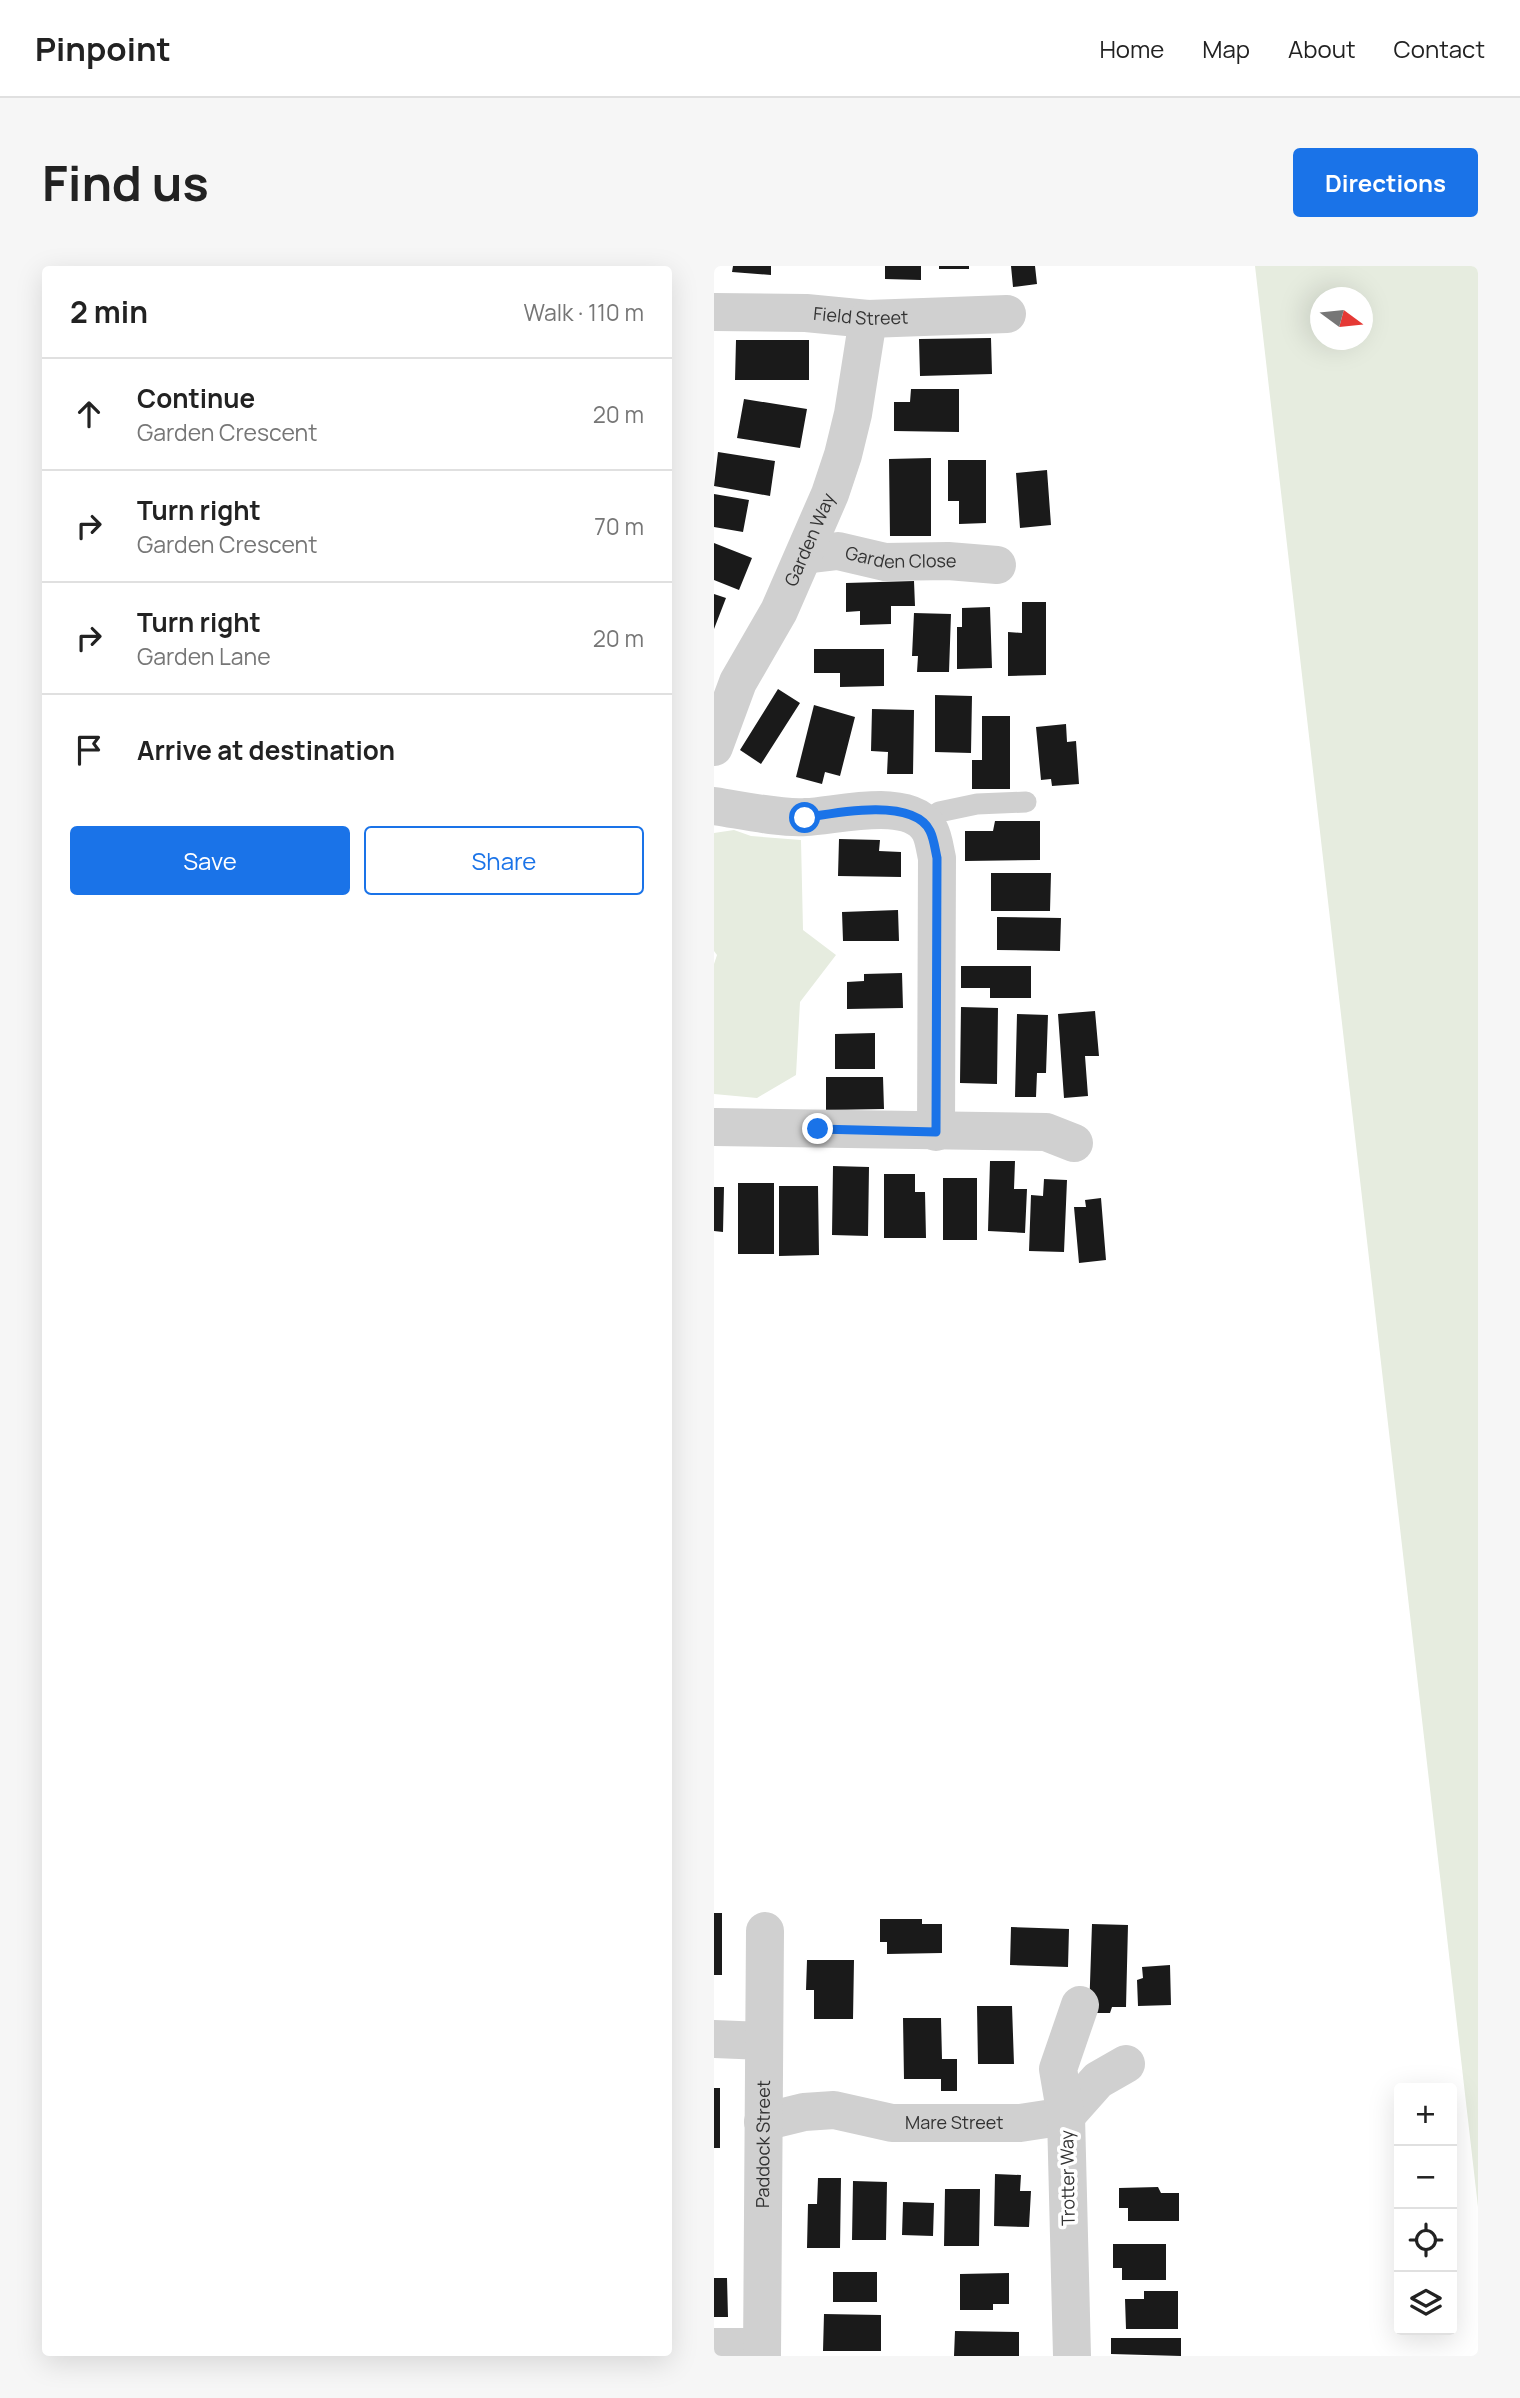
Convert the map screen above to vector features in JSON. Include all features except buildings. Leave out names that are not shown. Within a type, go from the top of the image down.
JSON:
[{"type":"street","name":"Field Street","points":[[714,312],[806,313],[868,319],[1007,314]]},
{"type":"street","name":"Garden Way","points":[[714,747],[738,682],[779,611],[830,494],[853,414],[868,319]]},
{"type":"street","name":"Garden Close","points":[[804,555],[838,551],[885,562],[948,561],[997,565]]},
{"type":"street","points":[[714,806],[805,818],[863,809],[901,813],[918,819],[930,832],[937,858],[936,1132]]},
{"type":"street","points":[[714,1128],[1046,1132],[1074,1143]]},
{"type":"street","name":"Paddock Street","points":[[762,2352],[765,1931]]},
{"type":"street","name":"Trotter Way","points":[[1072,2356],[1066,2116],[1058,2068],[1080,2005]]},
{"type":"street","points":[[714,2039],[764,2041]]},
{"type":"street","points":[[1066,2116],[1098,2080],[1126,2064]]},
{"type":"street","name":"Mare Street","points":[[763,2122],[804,2112],[834,2110],[892,2123],[1020,2123],[1066,2116]]},
{"type":"street","points":[[714,2347],[762,2352]]},
{"type":"lane","points":[[925,825],[939,812],[977,804],[1026,802]]},
{"type":"shaded area","points":[[1255,266],[1478,266],[1478,2207]]},
{"type":"shaded area","points":[[734,830],[751,836],[801,840],[803,930],[836,955],[800,1002],[796,1075],[757,1098],[714,1094],[714,964],[717,955],[714,951],[714,833]]},
{"type":"route","points":[[805,818],[863,809],[901,813],[918,819],[925,825],[930,832],[937,858],[936,1132],[818,1129]]}]
